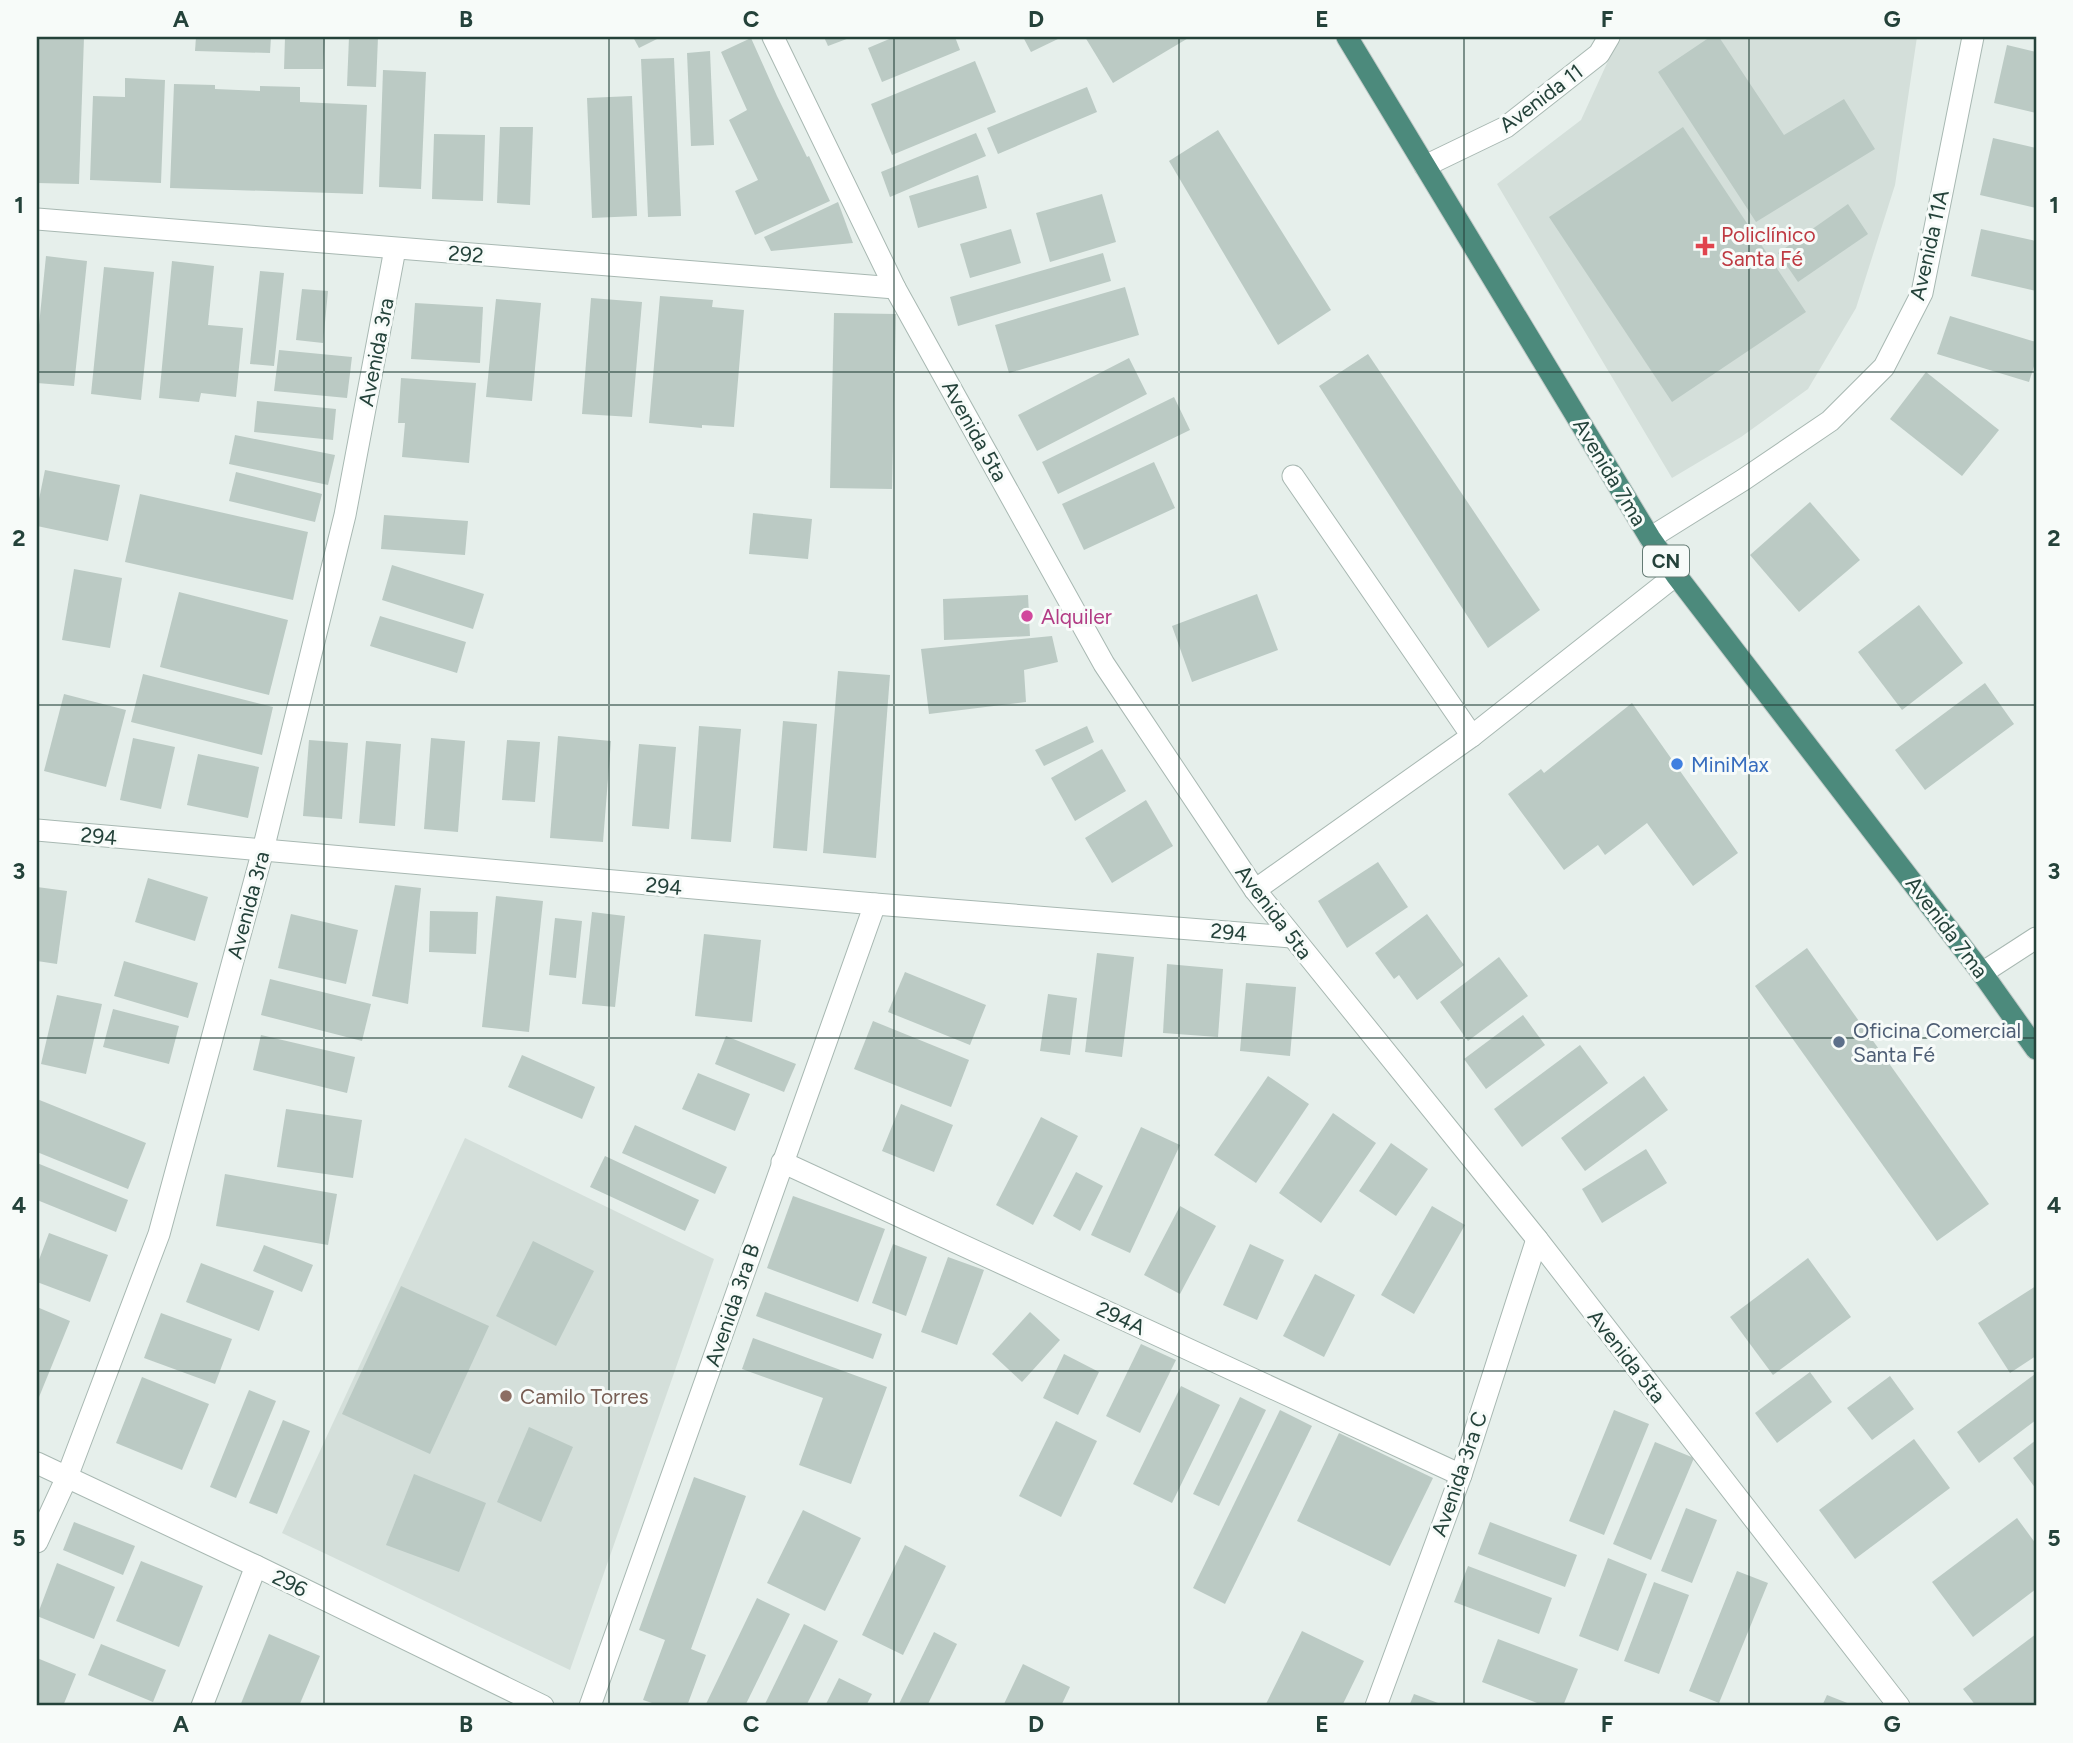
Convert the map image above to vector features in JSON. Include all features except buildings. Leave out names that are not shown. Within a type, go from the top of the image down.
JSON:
[{"type":"highway","name":"Avenida 7ma","points":[[1348,37],[1650,538],[1982,973],[2036,1049]]},
{"type":"street","name":"Avenida 5ta","points":[[773,37],[895,288],[1104,664],[1255,890],[1536,1239],[1899,1706]]},
{"type":"street","name":"Avenida 11","points":[[1425,166],[1506,127],[1599,54],[1609,37]]},
{"type":"street","name":"Avenida 11A","points":[[1650,538],[1830,421],[1884,367],[1922,293],[1973,37]]},
{"type":"street","name":"292","points":[[37,219],[895,288]]},
{"type":"street","name":"Avenida 3ra","points":[[37,1542],[67,1477],[159,1234],[263,850],[345,515],[396,248]]},
{"type":"street","points":[[1293,476],[1472,736]]},
{"type":"street","name":"294","points":[[1255,890],[1472,736],[1676,575]]},
{"type":"street","name":"294","points":[[37,830],[876,904],[1291,937]]},
{"type":"street","name":"Avenida 3ra B","points":[[590,1706],[876,904]]},
{"type":"street","points":[[1982,973],[2036,938]]},
{"type":"street","name":"294A","points":[[782,1162],[1461,1475]]},
{"type":"street","name":"Avenida 3ra C","points":[[1376,1706],[1461,1475],[1536,1239]]},
{"type":"street","name":"296","points":[[37,1463],[543,1706]]},
{"type":"street","points":[[202,1706],[256,1566]]},
{"type":"shaded area","name":"Policlínico Santa Fé","points":[[1619,37],[1917,37],[1895,185],[1856,308],[1808,389],[1741,437],[1672,478],[1497,184],[1581,120]]},
{"type":"shaded area","name":"Camilo Torres","points":[[465,1138],[714,1259],[570,1670],[282,1533]]},
{"type":"place","name":"Policlínico Santa Fé","points":[[1705,246]]},
{"type":"place","name":"Alquiler","points":[[1027,616]]},
{"type":"place","name":"MiniMax","points":[[1677,764]]},
{"type":"place","name":"Oficina Comercial Santa Fé","points":[[1839,1042]]},
{"type":"place","name":"Camilo Torres","points":[[506,1396]]}]
